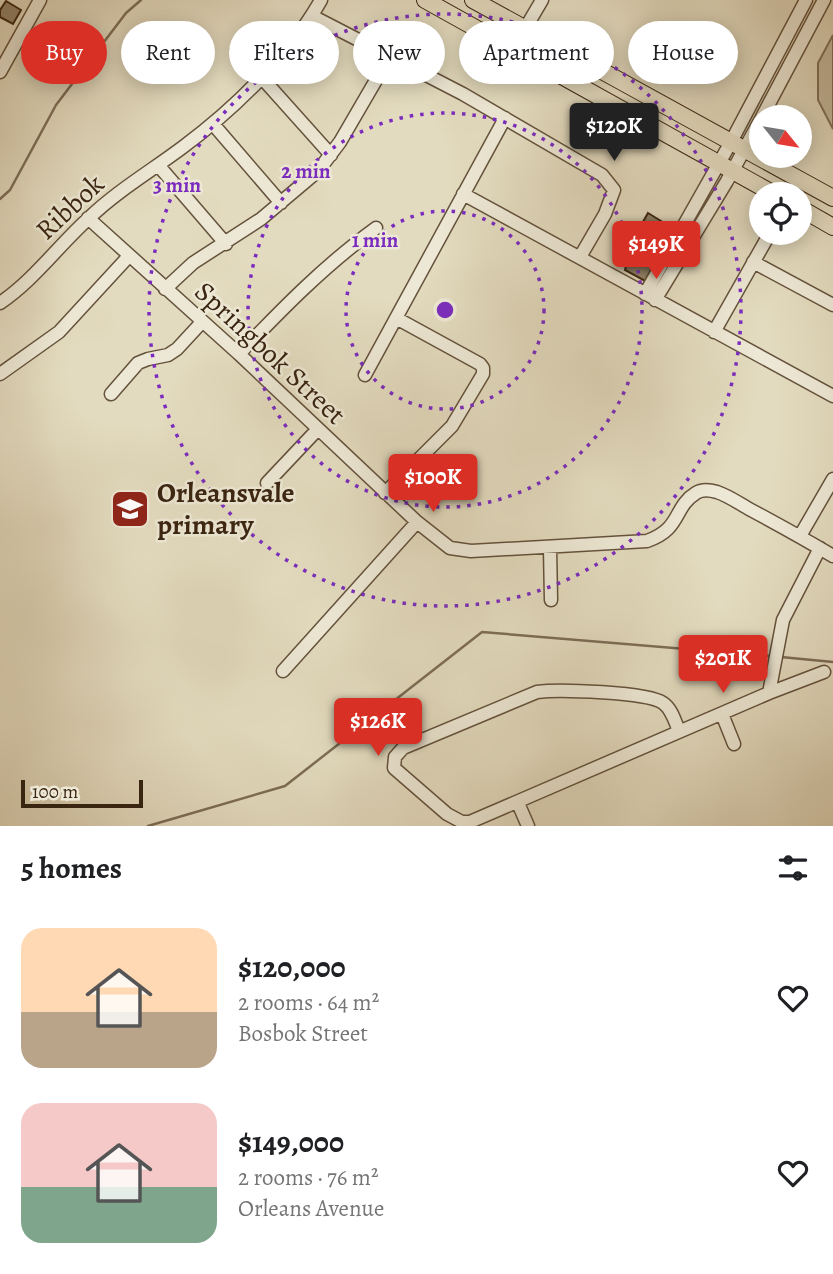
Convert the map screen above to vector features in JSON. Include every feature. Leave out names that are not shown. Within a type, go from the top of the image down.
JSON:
[{"type":"main road","points":[[425,0],[753,182]]},
{"type":"main road","points":[[472,0],[510,21]]},
{"type":"main road","points":[[614,78],[833,198]]},
{"type":"main road","points":[[812,215],[833,227]]},
{"type":"street","points":[[0,72],[40,0]]},
{"type":"street","name":"Ribbok","points":[[308,21],[321,0]]},
{"type":"street","points":[[530,21],[542,0]]},
{"type":"street","points":[[650,297],[738,146],[806,0]]},
{"type":"street","points":[[769,105],[824,0]]},
{"type":"street","points":[[312,16],[353,37]]},
{"type":"street","name":"Ribbok","points":[[0,303],[25,283],[88,218],[213,124],[254,84]]},
{"type":"street","points":[[269,84],[331,155]]},
{"type":"street","points":[[164,289],[193,263],[226,244],[318,171],[331,155],[373,84]]},
{"type":"street","points":[[442,84],[505,118],[602,175],[609,182],[614,190],[611,201],[580,257]]},
{"type":"street","points":[[365,375],[505,118]]},
{"type":"street","points":[[213,124],[281,203]]},
{"type":"street","points":[[738,146],[749,133]]},
{"type":"street","points":[[159,165],[226,244]]},
{"type":"street","points":[[463,194],[833,396]]},
{"type":"street","name":"Springbok Street","points":[[88,218],[239,354],[317,430],[440,542],[460,550],[550,548],[647,541],[660,537],[671,528],[688,500],[698,492],[706,490],[716,491],[833,556]]},
{"type":"street","points":[[239,354],[301,289],[345,250],[376,228]]},
{"type":"street","points":[[714,332],[763,245]]},
{"type":"street","points":[[0,374],[59,332],[129,256]]},
{"type":"street","points":[[753,262],[833,305]]},
{"type":"street","points":[[385,493],[452,426],[483,374],[480,364],[396,318]]},
{"type":"street","points":[[111,394],[138,363],[168,355],[202,322]]},
{"type":"street","points":[[267,483],[317,430]]},
{"type":"street","points":[[800,536],[833,479]]},
{"type":"street","points":[[283,671],[417,523]]},
{"type":"street","points":[[550,548],[551,600]]},
{"type":"street","points":[[769,693],[788,608],[820,548]]},
{"type":"street","points":[[679,731],[667,706],[653,698],[554,690],[537,692],[403,748],[395,757],[394,768],[447,814],[462,822],[470,822],[679,731],[824,672]]},
{"type":"street","points":[[722,714],[734,744]]},
{"type":"street","points":[[518,803],[528,826]]},
{"type":"shaded area","points":[[833,35],[833,129],[818,100],[818,63]]},
{"type":"building","points":[[6,1],[21,10],[13,24],[0,17],[0,10]]},
{"type":"building","points":[[648,213],[674,229],[645,281],[625,270],[626,266],[620,263]]},
{"type":"waterway","points":[[0,199],[10,190],[56,105],[126,13],[141,0]]},
{"type":"waterway","points":[[148,826],[285,786],[482,632],[771,656]]},
{"type":"waterway","points":[[781,657],[833,662]]},
{"type":"place","name":"Orleansvale primary","points":[[130,509]]}]
